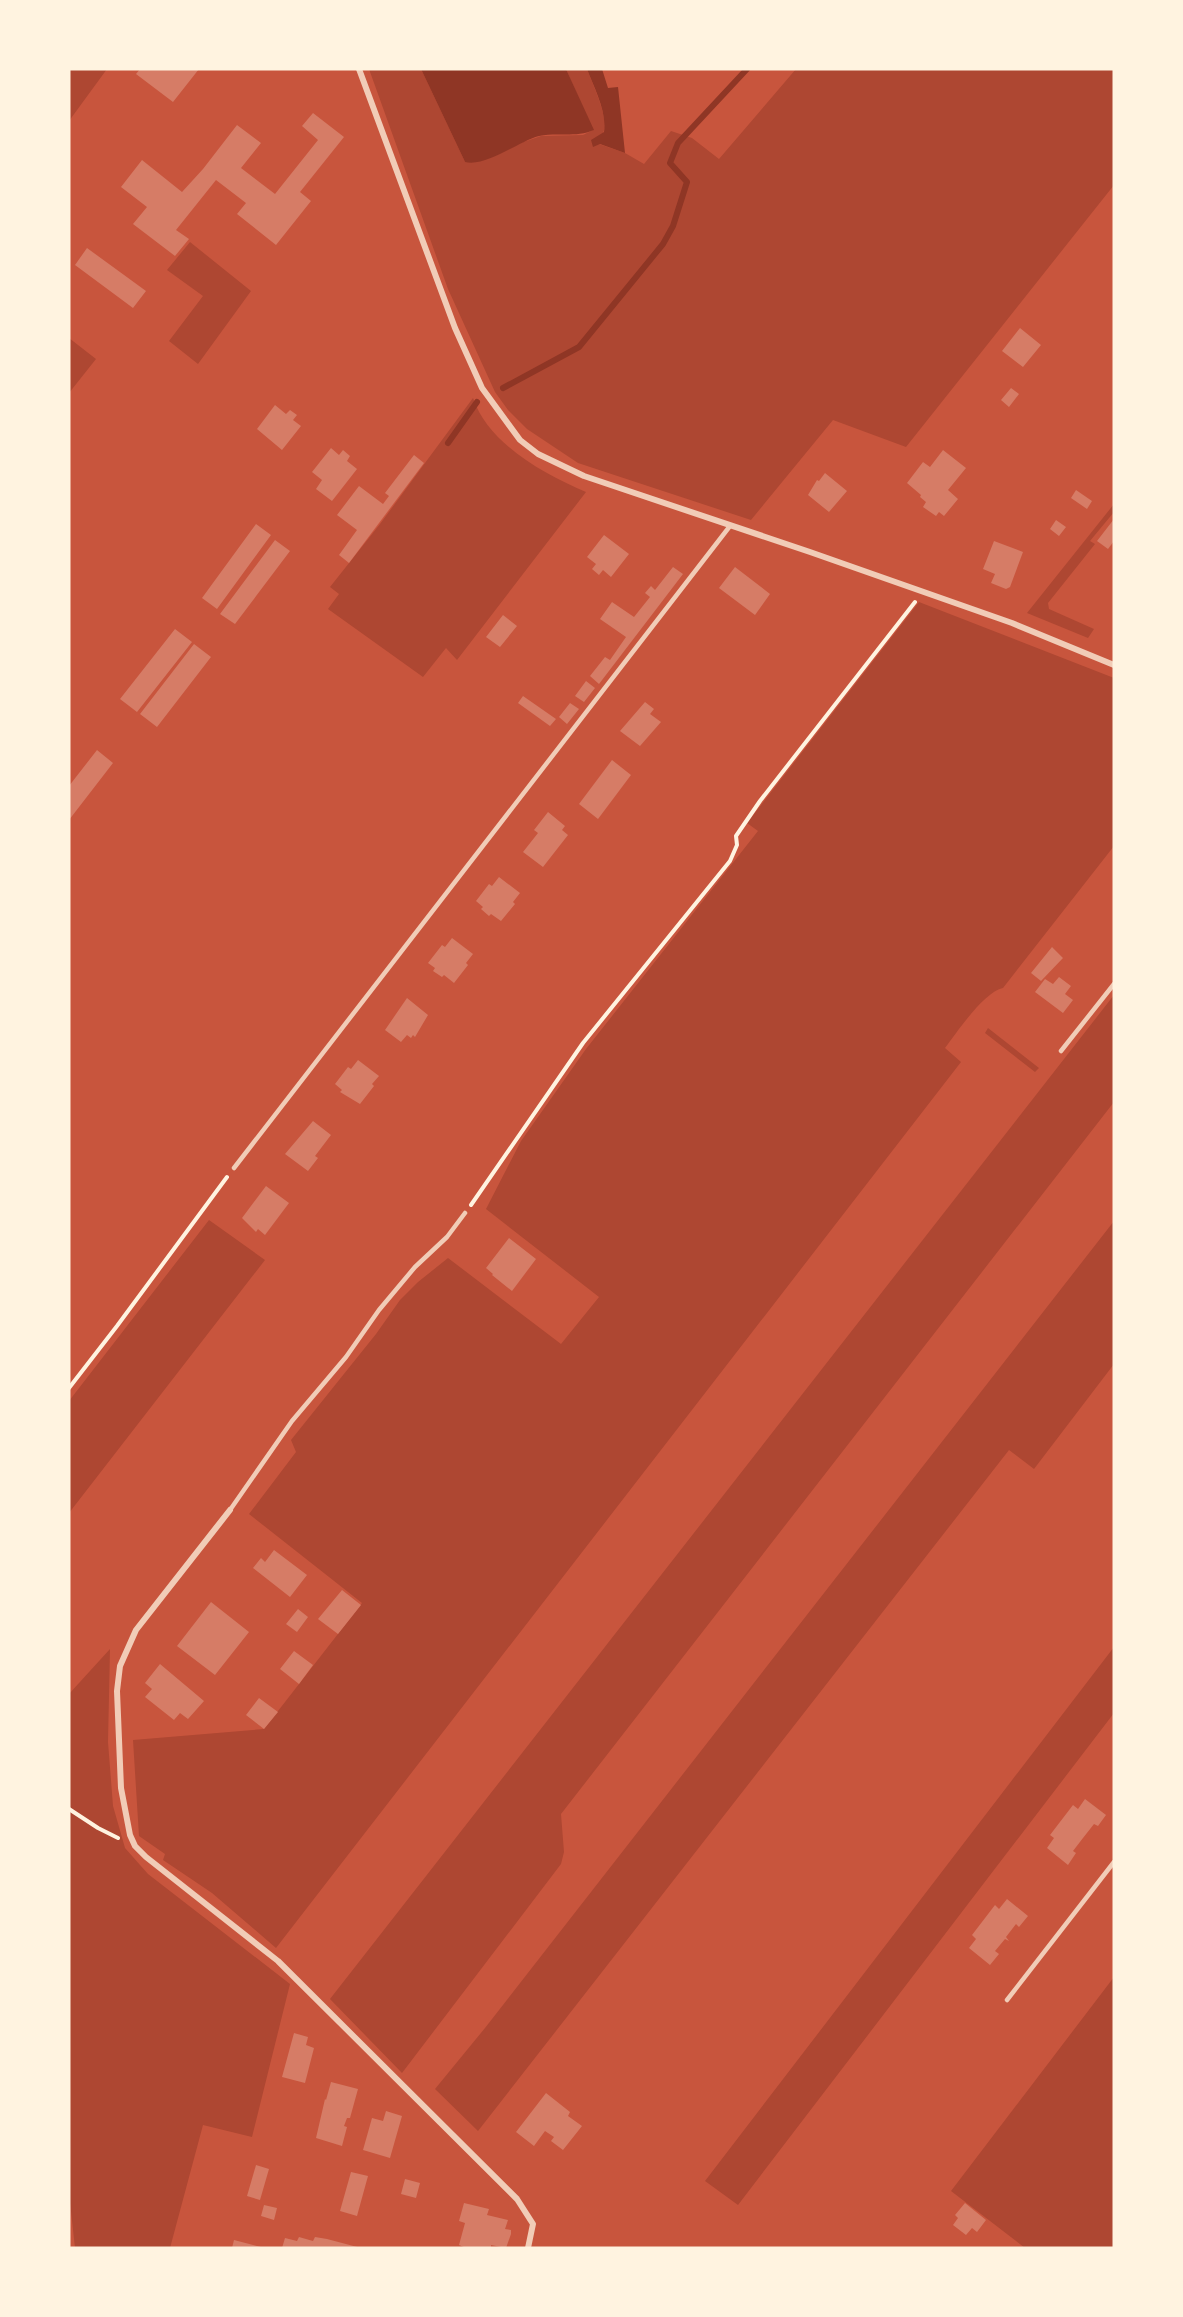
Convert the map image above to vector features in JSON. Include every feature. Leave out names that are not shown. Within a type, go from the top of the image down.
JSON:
[{"type":"street","points":[[359,69],[443,300],[482,388],[515,434],[538,454],[584,476],[1012,623],[1114,665]]},
{"type":"street","points":[[230,1510],[136,1630],[120,1666],[117,1691],[121,1788],[130,1835],[135,1846],[146,1857],[278,1961],[517,2199],[533,2224],[528,2248]]},
{"type":"lane","points":[[234,1168],[730,526]]},
{"type":"lane","points":[[1061,1051],[1114,984]]},
{"type":"lane","points":[[230,1510],[292,1421],[346,1357],[379,1310],[415,1267],[447,1237],[465,1213]]},
{"type":"lane","points":[[1007,2000],[1114,1862]]},
{"type":"path","points":[[465,1213],[583,1043],[730,861],[737,845],[736,836],[760,801],[922,591]]},
{"type":"path","points":[[69,1388],[234,1168]]},
{"type":"path","points":[[69,1809],[98,1828],[135,1846]]},
{"type":"shaded area","points":[[69,69],[107,69],[69,121]]},
{"type":"shaded area","points":[[369,69],[421,69],[465,162],[541,136],[583,135],[593,130],[566,69],[587,69],[602,108],[605,124],[602,134],[593,146],[599,144],[625,153],[644,164],[671,131],[692,138],[719,159],[796,69],[1114,70],[1114,185],[906,447],[833,420],[751,520],[578,463],[527,429],[508,410],[495,392],[448,289]]},
{"type":"shaded area","points":[[421,69],[566,69],[594,130],[580,134],[539,136],[492,158],[474,163],[465,162]]},
{"type":"shaded area","points":[[587,69],[602,69],[608,88],[618,87],[625,153],[600,144],[593,147],[591,140],[604,132],[604,116]]},
{"type":"shaded area","points":[[190,242],[251,291],[198,364],[169,341],[203,296],[167,270]]},
{"type":"shaded area","points":[[69,338],[96,359],[69,393]]},
{"type":"shaded area","points":[[473,398],[480,414],[504,443],[535,466],[586,492],[457,660],[446,648],[423,677],[328,609],[339,594],[330,587],[380,524]]},
{"type":"shaded area","points":[[1114,504],[1114,512],[1090,541],[1095,544],[1048,603],[1049,609],[1094,629],[1088,638],[1027,613]]},
{"type":"shaded area","points":[[919,602],[1114,678],[1114,846],[1003,988],[979,1005],[956,1032],[945,1048],[961,1062],[276,1948],[212,1893],[163,1860],[165,1854],[139,1836],[133,1740],[264,1729],[362,1603],[249,1514],[296,1452],[291,1440],[376,1334],[400,1300],[418,1282],[448,1258],[561,1344],[599,1297],[486,1209],[521,1141],[586,1049],[758,831],[747,823]]},
{"type":"shaded area","points":[[1114,995],[1114,1102],[561,1814],[564,1852],[561,1864],[402,2073],[330,1999]]},
{"type":"shaded area","points":[[988,1028],[1039,1068],[1035,1072],[985,1033]]},
{"type":"shaded area","points":[[209,1220],[265,1260],[69,1513],[69,1401]]},
{"type":"shaded area","points":[[1114,1221],[1114,1364],[1034,1469],[1009,1450],[478,2131],[435,2089]]},
{"type":"shaded area","points":[[1114,1647],[1114,1713],[738,2205],[705,2181]]},
{"type":"shaded area","points":[[110,1649],[108,1742],[113,1806],[125,1848],[148,1874],[290,1984],[252,2137],[203,2125],[170,2248],[75,2248],[69,2193],[69,1694]]},
{"type":"shaded area","points":[[1114,1977],[1114,2248],[1025,2248],[951,2191]]},
{"type":"building","points":[[140,69],[199,69],[173,102],[136,74]]},
{"type":"building","points":[[313,113],[344,137],[300,192],[311,201],[276,245],[237,214],[246,203],[216,180],[176,230],[189,239],[175,256],[133,224],[147,207],[121,187],[142,160],[182,192],[237,125],[261,143],[241,168],[275,194],[318,140],[302,126]]},
{"type":"building","points":[[87,248],[146,291],[133,308],[75,265]]},
{"type":"building","points":[[1020,328],[1041,345],[1023,367],[1002,351]]},
{"type":"building","points":[[1011,388],[1019,394],[1009,407],[1001,400]]},
{"type":"building","points":[[275,405],[286,414],[290,410],[297,415],[293,420],[301,426],[282,450],[257,429]]},
{"type":"building","points":[[331,448],[339,455],[343,450],[350,456],[347,461],[357,469],[332,501],[316,489],[322,480],[312,472]]},
{"type":"building","points":[[943,450],[966,468],[948,490],[958,499],[944,516],[939,512],[936,516],[923,507],[926,502],[907,483],[923,462],[930,467]]},
{"type":"building","points":[[414,455],[424,463],[349,563],[339,555],[357,530],[337,515],[359,486],[383,504],[389,496],[385,493]]},
{"type":"building","points":[[825,473],[847,491],[829,512],[808,495],[817,480],[819,481]]},
{"type":"building","points":[[1076,490],[1092,501],[1087,509],[1071,498]]},
{"type":"building","points":[[1114,519],[1114,541],[1108,549],[1097,541]]},
{"type":"building","points":[[1056,520],[1066,527],[1059,536],[1050,529]]},
{"type":"building","points":[[256,524],[271,535],[217,609],[202,598]]},
{"type":"building","points":[[604,535],[629,554],[611,577],[603,570],[599,575],[592,569],[596,564],[587,557]]},
{"type":"building","points":[[275,540],[290,551],[235,624],[220,614]]},
{"type":"building","points":[[994,541],[1023,552],[1010,587],[1006,589],[991,583],[995,574],[983,569]]},
{"type":"building","points":[[673,567],[683,574],[599,684],[590,676],[605,657],[610,660],[626,637],[600,619],[612,602],[634,617],[650,597],[645,593],[651,586],[655,590]]},
{"type":"building","points":[[735,567],[770,594],[755,615],[719,588]]},
{"type":"building","points":[[503,615],[517,626],[500,647],[486,637]]},
{"type":"building","points":[[175,629],[192,642],[137,712],[120,699]]},
{"type":"building","points":[[194,644],[211,657],[157,727],[140,714]]},
{"type":"building","points":[[586,681],[595,688],[584,702],[575,696]]},
{"type":"building","points":[[523,696],[556,719],[550,726],[518,703]]},
{"type":"building","points":[[645,702],[654,709],[650,714],[661,722],[640,746],[620,731]]},
{"type":"building","points":[[570,703],[579,709],[567,724],[559,717]]},
{"type":"building","points":[[97,750],[113,763],[69,820],[69,786]]},
{"type":"building","points":[[612,760],[631,775],[598,819],[579,804]]},
{"type":"building","points":[[548,812],[565,826],[562,830],[568,835],[543,867],[523,852],[538,833],[534,830]]},
{"type":"building","points":[[499,877],[520,893],[513,902],[515,904],[501,921],[491,914],[489,916],[476,901],[489,884],[492,886]]},
{"type":"building","points":[[452,938],[473,954],[466,963],[468,965],[454,983],[444,975],[442,977],[433,971],[435,968],[428,963],[442,945],[445,947]]},
{"type":"building","points":[[1052,947],[1063,958],[1041,981],[1031,973]]},
{"type":"building","points":[[1059,977],[1071,986],[1065,994],[1073,1000],[1063,1013],[1035,992],[1045,979],[1053,984]]},
{"type":"building","points":[[407,998],[428,1015],[415,1037],[413,1035],[411,1038],[407,1035],[401,1042],[385,1030]]},
{"type":"building","points":[[358,1060],[379,1076],[360,1104],[340,1092],[342,1090],[335,1084],[348,1067],[351,1069]]},
{"type":"building","points":[[313,1121],[331,1135],[315,1156],[318,1158],[308,1171],[285,1154]]},
{"type":"building","points":[[266,1186],[289,1203],[265,1235],[258,1229],[256,1232],[242,1218]]},
{"type":"building","points":[[509,1238],[536,1259],[512,1291],[486,1268]]},
{"type":"building","points":[[274,1550],[307,1575],[290,1597],[253,1568],[261,1558],[265,1562]]},
{"type":"building","points":[[342,1590],[361,1605],[338,1634],[318,1619]]},
{"type":"building","points":[[211,1602],[249,1632],[215,1675],[177,1646]]},
{"type":"building","points":[[298,1609],[308,1617],[297,1632],[286,1624]]},
{"type":"building","points":[[294,1651],[313,1665],[299,1684],[280,1669]]},
{"type":"building","points":[[160,1664],[204,1701],[188,1719],[180,1713],[174,1720],[145,1697],[152,1689],[145,1683]]},
{"type":"building","points":[[259,1698],[278,1712],[264,1729],[246,1715]]},
{"type":"building","points":[[1085,1799],[1106,1815],[1098,1826],[1094,1824],[1073,1851],[1076,1853],[1068,1865],[1047,1848],[1054,1838],[1050,1835],[1073,1805],[1078,1809]]},
{"type":"building","points":[[1007,1899],[1028,1916],[1019,1927],[1016,1924],[1006,1937],[1009,1941],[1005,1939],[995,1951],[999,1954],[990,1965],[969,1948],[976,1939],[972,1935],[995,1905],[999,1909]]},
{"type":"building","points":[[294,2033],[308,2037],[306,2045],[314,2048],[305,2083],[282,2077]]},
{"type":"building","points":[[331,2082],[358,2089],[350,2118],[347,2118],[344,2126],[347,2127],[342,2146],[316,2138]]},
{"type":"building","points":[[546,2093],[570,2112],[568,2116],[582,2126],[563,2150],[551,2141],[554,2137],[545,2131],[534,2146],[516,2132]]},
{"type":"building","points":[[386,2111],[402,2116],[390,2158],[363,2150],[372,2118],[383,2121]]},
{"type":"building","points":[[256,2165],[269,2169],[260,2200],[247,2196]]},
{"type":"building","points":[[351,2172],[368,2176],[357,2216],[340,2211]]},
{"type":"building","points":[[405,2179],[420,2183],[416,2198],[401,2194]]},
{"type":"building","points":[[464,2203],[489,2209],[487,2215],[508,2220],[505,2229],[511,2230],[511,2234],[506,2248],[491,2245],[491,2248],[466,2248],[459,2245],[465,2223],[459,2221]]},
{"type":"building","points":[[965,2203],[986,2220],[977,2232],[972,2228],[966,2235],[953,2225],[958,2218],[955,2215]]},
{"type":"building","points":[[264,2205],[277,2208],[274,2220],[261,2216]]},
{"type":"building","points":[[299,2237],[313,2241],[315,2237],[327,2239],[361,2248],[282,2248],[285,2238],[297,2241]]},
{"type":"building","points":[[234,2240],[261,2247],[261,2248],[232,2248]]},
{"type":"waterway","points":[[503,388],[579,347],[663,244],[673,226],[687,182],[670,163],[678,143],[747,69]]},
{"type":"waterway","points":[[448,443],[477,402]]}]
